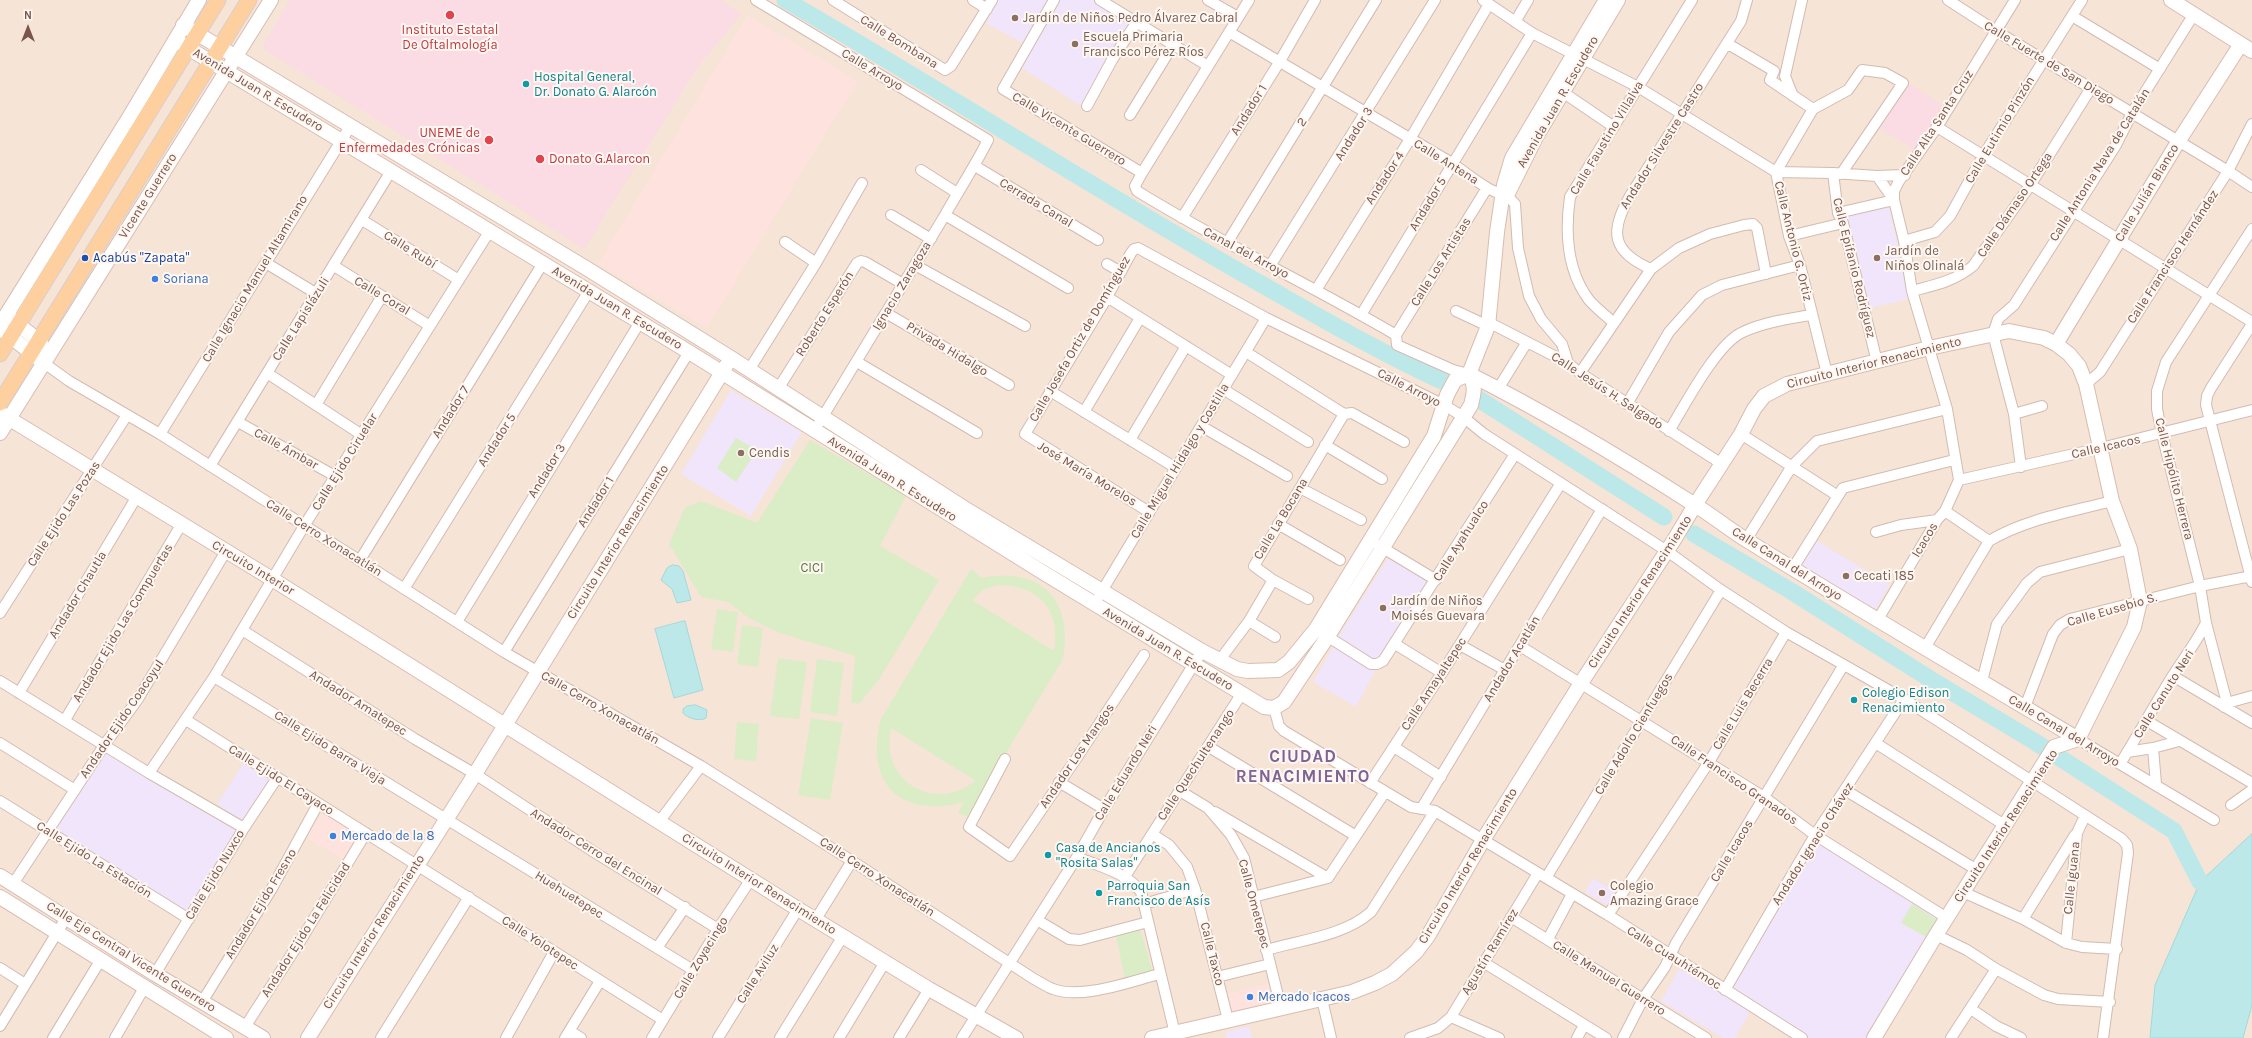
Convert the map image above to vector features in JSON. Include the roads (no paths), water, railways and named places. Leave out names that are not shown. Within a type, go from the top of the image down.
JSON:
[{"type":"main road","points":[[0,354],[10,330],[218,0]]},
{"type":"main road","points":[[0,403],[249,0]]},
{"type":"main road","name":"Vicente Guerrero","points":[[0,433],[4,416],[49,363],[271,0]]},
{"type":"main road","name":"Avenida Juan R. Escudero","points":[[1504,199],[1532,143],[1564,93],[1606,0]]},
{"type":"main road","name":"Avenida Juan R. Escudero","points":[[1469,374],[1488,324],[1497,232],[1512,158],[1618,0]]},
{"type":"main road","points":[[2,317],[130,116],[196,1]]},
{"type":"main road","points":[[2175,1],[2246,48]]},
{"type":"main road","name":"Avenida Juan R. Escudero","points":[[183,25],[221,46],[731,358],[823,417],[1044,573],[1264,707],[1274,708]]},
{"type":"main road","name":"Avenida Juan R. Escudero","points":[[175,40],[489,232],[640,322],[814,431],[960,513],[1053,561],[1219,660],[1248,671],[1278,670]]},
{"type":"main road","name":"Calle Julián Blanco","points":[[2056,344],[2178,142],[2246,48]]},
{"type":"main road","name":"Calle Cerro Xonacatlán","points":[[2,317],[10,330],[35,347],[49,363]]},
{"type":"main road","points":[[663,337],[672,322]]},
{"type":"main road","name":"Circuito Interior Renacimiento","points":[[1152,1038],[1175,1035],[1228,1020],[1322,999],[1375,983],[1392,974],[1408,960],[1428,936],[1483,840],[1694,505],[1742,434],[1754,409],[1764,396],[1787,384],[1929,348],[2009,331],[2027,334],[2044,338],[2056,344],[2069,354],[2079,366],[2086,384],[2112,501],[2130,549],[2140,601],[2134,627],[2078,739],[2054,746],[2034,781],[1936,935],[1874,1038]]},
{"type":"main road","name":"Circuito Interior Renacimiento","points":[[308,1038],[475,774],[731,358]]},
{"type":"main road","points":[[1274,708],[1284,702],[1296,686],[1328,636],[1376,544],[1434,436],[1444,405],[1455,380],[1469,374],[1474,383],[1475,390],[1471,405],[1462,416],[1376,544],[1316,629],[1289,662],[1278,670],[1296,686]]},
{"type":"main road","name":"Calle Canal del Arroyo","points":[[1469,374],[1498,389],[1694,505],[1746,540],[1877,621],[1982,681],[2078,739]]},
{"type":"main road","name":"Circuito Interior","points":[[4,416],[136,498],[272,579],[505,725]]},
{"type":"main road","points":[[1044,573],[1053,561]]},
{"type":"main road","points":[[1300,649],[1314,658]]},
{"type":"main road","name":"Circuito Interior Renacimiento","points":[[505,725],[798,909],[929,989],[976,1014],[1016,1038]]},
{"type":"main road","name":"Calle Eje Central Vicente Guerrero","points":[[0,876],[155,974],[263,1038]]},
{"type":"main road","name":"Calle Eje Central Vicente Guerrero","points":[[0,897],[100,961],[226,1038]]},
{"type":"street","name":"Calle Arroyo","points":[[756,0],[988,140]]},
{"type":"street","name":"Calle Bombana","points":[[833,0],[945,70],[951,66],[990,4]]},
{"type":"street","points":[[973,0],[990,4]]},
{"type":"street","name":"Calle Vicente Guerrero","points":[[1054,0],[1003,89],[1142,173]]},
{"type":"street","points":[[1100,0],[1208,66]]},
{"type":"street","points":[[1113,9],[1119,0]]},
{"type":"street","points":[[1208,0],[1238,17]]},
{"type":"street","points":[[1142,173],[1249,0]]},
{"type":"street","name":"Andador 1","points":[[1182,218],[1280,61],[1315,0]]},
{"type":"street","name":"2","points":[[1227,243],[1376,0]]},
{"type":"street","name":"Andador 3","points":[[1270,266],[1366,114],[1435,0]]},
{"type":"street","points":[[1514,22],[1528,0]]},
{"type":"street","name":"Calle Faustino Villalva","points":[[1614,323],[1589,300],[1571,260],[1567,228],[1570,197],[1692,0]]},
{"type":"street","name":"Andador Silvestre Castro","points":[[1651,269],[1632,261],[1623,250],[1618,237],[1617,221],[1630,196],[1728,44],[1741,21],[1747,0]]},
{"type":"street","points":[[1793,96],[1785,76],[1802,0]]},
{"type":"street","name":"Calle Alta Santa Cruz","points":[[1894,200],[1894,191],[1937,126],[2015,0]]},
{"type":"street","name":"Calle Eutimio Pinzón","points":[[1904,241],[1935,232],[1950,216],[1983,156],[2043,59],[2082,0]]},
{"type":"street","name":"Calle Fuerte de San Diego","points":[[1953,1],[1996,31],[2228,171],[2252,188]]},
{"type":"street","points":[[1486,2],[1532,33],[1638,87],[1681,115],[1776,172],[1837,173],[1877,176],[1905,175]]},
{"type":"street","name":"Andador 4","points":[[1316,290],[1410,139],[1486,2]]},
{"type":"street","name":"Calle Antonia Nava de Catalán","points":[[1993,334],[1998,319],[2014,305],[2073,210],[2116,145],[2132,113],[2194,14]]},
{"type":"street","points":[[2072,16],[2160,68]]},
{"type":"street","points":[[1087,106],[1112,60],[1136,23]]},
{"type":"street","name":"Calle Antena","points":[[1229,32],[1452,164],[1504,199]]},
{"type":"street","name":"Andador 5","points":[[1361,314],[1532,33]]},
{"type":"street","points":[[1728,44],[1774,71],[1770,80],[1813,109],[1848,90],[1862,70],[1886,73],[1903,83],[1837,173]]},
{"type":"street","points":[[1130,115],[1173,45]]},
{"type":"street","name":"Calle Dámaso Ortega","points":[[1912,290],[1948,282],[1961,276],[1973,266],[2031,184],[2091,88]]},
{"type":"street","points":[[1564,93],[1614,128]]},
{"type":"street","name":"Calle Antonio G. Ortiz","points":[[1813,109],[1776,172],[1789,236],[1800,265],[1811,315],[1827,374]]},
{"type":"street","name":"Calle Francisco Hernández","points":[[2086,384],[2100,372],[2228,171],[2252,124]]},
{"type":"street","name":"Calle Ignacio Manuel Altamirano","points":[[160,434],[340,140],[351,125]]},
{"type":"street","points":[[1937,126],[2252,323],[2207,396],[2206,405],[2209,422],[2251,578]]},
{"type":"street","name":"Ignacio Zaragoza","points":[[814,431],[916,265],[957,192],[975,166],[988,140]]},
{"type":"street","name":"Cerrada Canal","points":[[975,166],[1098,240]]},
{"type":"street","points":[[921,170],[957,192]]},
{"type":"street","name":"Calle Lapislázuli","points":[[210,466],[391,172]]},
{"type":"street","name":"Canal del Arroyo","points":[[1142,173],[1135,186],[1137,191],[1227,243],[1361,314]]},
{"type":"street","name":"Calle Epifanio Rodríguez","points":[[1837,173],[1838,213],[1843,223],[1877,362]]},
{"type":"street","points":[[1877,176],[1894,200],[1904,241],[1912,290],[1947,409],[1954,460],[1959,480]]},
{"type":"street","points":[[749,370],[816,263],[862,183]]},
{"type":"street","name":"Calle Los Artistas","points":[[1396,335],[1487,188]]},
{"type":"street","points":[[1504,199],[1515,204],[1518,248],[1529,296],[1541,319],[1562,344],[1568,363]]},
{"type":"street","points":[[1838,213],[1894,200]]},
{"type":"street","points":[[892,215],[931,239]]},
{"type":"street","points":[[945,215],[1068,288]]},
{"type":"street","name":"Calle Rubí","points":[[362,220],[459,280]]},
{"type":"street","points":[[1789,236],[1843,223]]},
{"type":"street","points":[[1580,374],[1651,269],[1679,248],[1710,234],[1744,224],[1754,224],[1757,228],[1766,274]]},
{"type":"street","name":"Calle Hipólito Herrera","points":[[2225,705],[2206,624],[2200,586],[2162,434],[2157,409],[2157,391],[2161,374],[2166,362],[2252,229]]},
{"type":"street","name":"Calle Ejido Ciruelar","points":[[149,773],[186,720],[214,676],[304,526],[489,232]]},
{"type":"street","points":[[785,242],[816,263]]},
{"type":"street","name":"Calle Arroyo","points":[[1138,248],[1266,318],[1444,405],[1462,416],[1484,434],[1666,551]]},
{"type":"street","name":"Calle Josefa Ortiz de Domínguez","points":[[1026,434],[1050,391],[1107,297],[1131,253],[1134,249],[1138,248]]},
{"type":"street","name":"Roberto Esperón","points":[[778,389],[857,263],[861,261],[865,262],[904,284]]},
{"type":"street","points":[[266,263],[317,294]]},
{"type":"street","name":"Andador 7","points":[[360,560],[543,263]]},
{"type":"street","points":[[1107,264],[1121,272]]},
{"type":"street","points":[[916,265],[1025,326]]},
{"type":"street","points":[[1628,404],[1669,332],[1702,295],[1722,285],[1800,265]]},
{"type":"street","name":"Calle Coral","points":[[334,266],[430,326]]},
{"type":"street","name":"Andador 5","points":[[404,589],[589,291]]},
{"type":"street","points":[[316,405],[382,296]]},
{"type":"street","points":[[1107,297],[1232,375]]},
{"type":"street","name":"Calle Jesús H. Salgado","points":[[1456,310],[1527,342],[1568,363],[1580,374],[1722,464]]},
{"type":"street","name":"Privada Hidalgo","points":[[886,313],[1009,385]]},
{"type":"street","name":"Calle Canal del Arroyo","points":[[1361,314],[1396,335],[1397,345],[1453,370],[1469,374]]},
{"type":"street","points":[[1669,431],[1726,343],[1749,330],[1775,321],[1811,315]]},
{"type":"street","points":[[1084,412],[1140,318]]},
{"type":"street","name":"Calle Miguel Hidalgo y Costilla","points":[[1094,604],[1266,318]]},
{"type":"street","name":"Andador 3","points":[[457,622],[640,322]]},
{"type":"street","points":[[1993,334],[2014,414],[2021,467]]},
{"type":"street","points":[[1498,389],[1527,342]]},
{"type":"street","points":[[1130,440],[1186,346]]},
{"type":"street","name":"Andador 1","points":[[504,652],[689,352]]},
{"type":"street","points":[[1246,352],[1346,413],[1404,442]]},
{"type":"street","points":[[857,362],[977,433]]},
{"type":"street","name":"Calle Cerro Xonacatlán","points":[[49,363],[69,381],[160,434],[504,652],[701,766],[1054,990],[1073,992],[1094,990],[1160,974]]},
{"type":"street","points":[[267,373],[362,435]]},
{"type":"street","points":[[1223,389],[1308,442]]},
{"type":"street","points":[[1050,391],[1176,468]]},
{"type":"street","points":[[2014,414],[2042,406]]},
{"type":"street","points":[[1746,540],[1792,466],[1817,441],[1947,409]]},
{"type":"street","name":"Calle Icacos","points":[[1959,480],[2162,434],[2252,410]]},
{"type":"street","name":"Calle La Bocana","points":[[1219,660],[1249,621],[1273,580],[1254,566],[1325,445],[1346,413]]},
{"type":"street","name":"Calle Ejido Las Pozas","points":[[0,613],[127,415]]},
{"type":"street","name":"Calle Ámbar","points":[[238,422],[335,476]]},
{"type":"street","points":[[1201,426],[1287,476]]},
{"type":"street","name":"José María Morelos","points":[[1026,434],[1149,512]]},
{"type":"street","points":[[1742,434],[1838,496]]},
{"type":"street","points":[[1325,445],[1382,479]]},
{"type":"street","name":"Calle Ayahualco","points":[[1316,629],[1371,664],[1377,664],[1383,661],[1515,454]]},
{"type":"street","points":[[1793,568],[1843,488],[1954,460]]},
{"type":"street","name":"Icacos","points":[[1877,621],[1937,520],[1945,511],[1959,480]]},
{"type":"street","name":"Calle Amayaltepec","points":[[1370,783],[1460,645],[1561,483]]},
{"type":"street","points":[[1300,488],[1361,520]]},
{"type":"street","name":"Andador Chautla","points":[[19,692],[136,498]]},
{"type":"street","points":[[1925,648],[1989,540],[2003,532],[2112,501]]},
{"type":"street","name":"Andador Acatlán","points":[[1421,809],[1602,509]]},
{"type":"street","points":[[1945,511],[1989,540]]},
{"type":"street","points":[[1876,532],[1901,525],[1937,520]]},
{"type":"street","points":[[1278,524],[1340,560]]},
{"type":"street","name":"Andador Ejido Las Compuertas","points":[[65,720],[182,525]]},
{"type":"street","points":[[1376,544],[1436,580]]},
{"type":"street","points":[[1982,681],[1997,624],[2027,584],[2040,572],[2130,549]]},
{"type":"street","name":"Andador Ejido Coacoyul","points":[[14,884],[105,744],[138,699],[226,551]]},
{"type":"street","points":[[1666,551],[1721,590],[1786,632],[1843,666],[1904,699],[2034,781],[2122,839],[2127,845],[2128,853],[2110,1002],[2103,1038]]},
{"type":"street","name":"Calle Eusebio S.","points":[[2025,707],[2053,634],[2060,625],[2070,619],[2200,586],[2251,578]]},
{"type":"street","points":[[1273,580],[1308,600]]},
{"type":"street","name":"Calle Adolfo Cienfuegos","points":[[1542,876],[1643,721],[1721,590]]},
{"type":"street","points":[[1249,621],[1275,637]]},
{"type":"street","name":"Calle Canuto Neri","points":[[2120,764],[2173,676],[2194,647],[2206,624]]},
{"type":"street","name":"Andador Amatepec","points":[[242,630],[415,739],[475,774]]},
{"type":"street","name":"Calle Luis Becerra","points":[[1608,915],[1709,762],[1786,632]]},
{"type":"street","points":[[1395,644],[1442,673]]},
{"type":"street","points":[[1460,645],[1505,670]]},
{"type":"street","name":"Calle Francisco Granados","points":[[1520,646],[1764,797],[1816,835],[1947,918]]},
{"type":"street","name":"Calle Eduardo Neri","points":[[962,1038],[976,1014],[1011,964],[1193,663],[1202,651]]},
{"type":"street","name":"Andador Los Mangos","points":[[1005,759],[969,827],[1010,856],[1144,655]]},
{"type":"street","name":"Calle Icacos","points":[[1623,1038],[1643,999],[1666,967],[1671,955],[1843,666]]},
{"type":"street","name":"Calle Ejido Barra Vieja","points":[[214,676],[446,819]]},
{"type":"street","points":[[2173,676],[2225,705],[2252,723]]},
{"type":"street","points":[[0,681],[105,744],[149,773],[244,828]]},
{"type":"street","name":"Calle Quechultenango","points":[[1124,878],[1209,747],[1242,693]]},
{"type":"street","points":[[2225,705],[2252,696]]},
{"type":"street","name":"Andador Ignacio Chávez","points":[[1725,990],[1816,835],[1877,744],[1904,699]]},
{"type":"street","points":[[1266,950],[1359,923],[1371,912],[1435,811],[1411,807],[1284,730],[1279,726],[1274,708]]},
{"type":"street","name":"Calle Ejido El Cayaco","points":[[186,720],[318,804],[417,864]]},
{"type":"street","points":[[2147,721],[2252,783]]},
{"type":"street","name":"Calle Canal del Arroyo","points":[[2078,739],[2156,784],[2214,820]]},
{"type":"street","points":[[2127,752],[2153,748],[2179,741]]},
{"type":"street","points":[[0,743],[76,790]]},
{"type":"street","points":[[1877,744],[2006,826]]},
{"type":"street","points":[[1209,747],[1356,836]]},
{"type":"street","points":[[1394,747],[1441,777]]},
{"type":"street","points":[[2153,748],[2156,784]]},
{"type":"street","points":[[659,822],[701,766]]},
{"type":"street","name":"Andador Cerro del Encinal","points":[[475,774],[594,852],[685,907],[718,929]]},
{"type":"street","name":"Calle Ejido Nuxco","points":[[155,974],[244,828],[277,778]]},
{"type":"street","points":[[1059,782],[1104,809]]},
{"type":"street","points":[[1845,790],[1977,870]]},
{"type":"street","points":[[2231,805],[2252,790]]},
{"type":"street","name":"Calle Ometepec","points":[[1180,791],[1328,878]]},
{"type":"street","points":[[1253,897],[1328,878],[1385,792]]},
{"type":"street","name":"Calle Ejido La Estación","points":[[0,801],[189,919]]},
{"type":"street","name":"Andador Ejido Fresno","points":[[202,1002],[271,890],[318,804]]},
{"type":"street","name":"Calle Ometepec","points":[[1208,808],[1231,835],[1244,858],[1281,1008]]},
{"type":"street","name":"Calle Cuauhtémoc","points":[[1435,811],[1608,915],[1802,1038]]},
{"type":"street","name":"Calle Iguana","points":[[2066,943],[2077,832],[2085,816]]},
{"type":"street","name":"Huehuetepec","points":[[446,819],[693,970]]},
{"type":"street","points":[[2023,920],[2077,832]]},
{"type":"street","name":"Andador Ejido La Felicidad","points":[[245,1027],[304,935],[366,833]]},
{"type":"street","name":"Calle Taxco","points":[[1152,834],[1169,845],[1180,856],[1187,867],[1195,889],[1228,1020]]},
{"type":"street","points":[[1077,857],[1124,878],[1136,885],[1141,892],[1175,1035]]},
{"type":"street","points":[[816,919],[852,861]]},
{"type":"street","name":"Calle Yolotepec","points":[[417,864],[600,982],[663,1020]]},
{"type":"street","name":"Agustín Ramírez","points":[[1410,1038],[1438,1028],[1451,1017],[1511,917],[1542,876]]},
{"type":"street","name":"Calle Zoyacingo","points":[[652,1038],[718,929],[751,879]]},
{"type":"street","points":[[1144,904],[1195,889]]},
{"type":"street","points":[[1963,892],[2023,920],[2066,943],[2082,947],[2117,949]]},
{"type":"street","points":[[1548,939],[1572,894]]},
{"type":"street","points":[[380,1038],[469,897]]},
{"type":"street","points":[[657,948],[685,907]]},
{"type":"street","name":"Calle Aviluz","points":[[718,1038],[798,909]]},
{"type":"street","name":"Calle Manuel Guerrero","points":[[1511,917],[1706,1038]]},
{"type":"street","points":[[0,1026],[66,918]]},
{"type":"street","points":[[1037,920],[1069,939],[1080,940],[1148,922]]},
{"type":"street","points":[[1936,935],[1967,950],[1996,970],[2044,995],[2058,999],[2110,1002]]},
{"type":"street","points":[[780,1038],[843,936]]},
{"type":"street","points":[[506,1038],[554,952]]},
{"type":"street","points":[[53,1038],[100,961]]},
{"type":"street","points":[[839,1038],[885,962]]},
{"type":"street","points":[[1483,962],[1606,1038]]},
{"type":"street","points":[[1217,976],[1270,964]]},
{"type":"street","points":[[0,968],[25,984]]},
{"type":"street","points":[[1951,1038],[1996,970]]},
{"type":"street","points":[[581,1038],[567,1034],[600,982]]},
{"type":"street","points":[[115,1038],[144,988]]},
{"type":"street","points":[[899,1038],[929,989]]},
{"type":"street","points":[[1322,999],[1331,1038]]},
{"type":"street","points":[[1971,1009],[1996,1026],[2021,1038]]},
{"type":"street","points":[[1451,1017],[1499,1038]]},
{"type":"street","points":[[1577,1038],[1584,1025]]},
{"type":"water","points":[[673,565],[679,566],[683,571],[691,600],[677,603],[672,589],[661,580],[667,568]]},
{"type":"water","points":[[685,621],[703,690],[674,698],[655,629]]},
{"type":"water","points":[[696,705],[707,710],[706,718],[700,720],[694,719],[683,713],[683,709],[687,706]]},
{"type":"water","points":[[2252,834],[2252,1005],[2243,1038],[2150,1038],[2155,985],[2200,882]]},
{"type":"waterway","points":[[785,0],[903,69],[1195,246],[1347,332],[1442,381]]},
{"type":"waterway","points":[[1477,398],[1664,517]]},
{"type":"waterway","points":[[1694,534],[1791,591],[1930,679],[2032,740],[2174,831],[2200,882]]},
{"type":"place","name":"Instituto Estatal De Oftalmología","points":[[450,15]]},
{"type":"place","name":"Jardín de Niños Pedro Álvarez Cabral","points":[[1015,18]]},
{"type":"place","name":"Escuela Primaria Francisco Pérez Ríos","points":[[1075,44]]},
{"type":"place","name":"Hospital General, Dr. Donato G. Alarcón","points":[[526,84]]},
{"type":"place","name":"UNEME de Enfermedades Crónicas","points":[[489,140]]},
{"type":"place","name":"Donato G.Alarcon","points":[[540,159]]},
{"type":"place","name":"Acabús \"Zapata\"","points":[[85,258]]},
{"type":"place","name":"Jardín de Niños Olinalá","points":[[1877,258]]},
{"type":"place","name":"Soriana","points":[[155,279]]},
{"type":"place","name":"Cendis","points":[[741,453]]},
{"type":"place","name":"Cecati 185","points":[[1846,576]]},
{"type":"place","name":"Jardín de Niños Moisés Guevara","points":[[1383,608]]},
{"type":"place","name":"Colegio Edison Renacimiento","points":[[1854,700]]},
{"type":"place","name":"Mercado de la 8","points":[[333,836]]},
{"type":"place","name":"Casa de Ancianos \"Rosita Salas\"","points":[[1048,855]]},
{"type":"place","name":"Parroquia San Francisco de Asís","points":[[1099,893]]},
{"type":"place","name":"Colegio Amazing Grace","points":[[1602,893]]},
{"type":"place","name":"Mercado Icacos","points":[[1250,997]]},
{"type":"district","name":"CIUDAD RENACIMIENTO","points":[[1303,767]]},
{"type":"park label","name":"CICI","points":[[812,568]]}]
